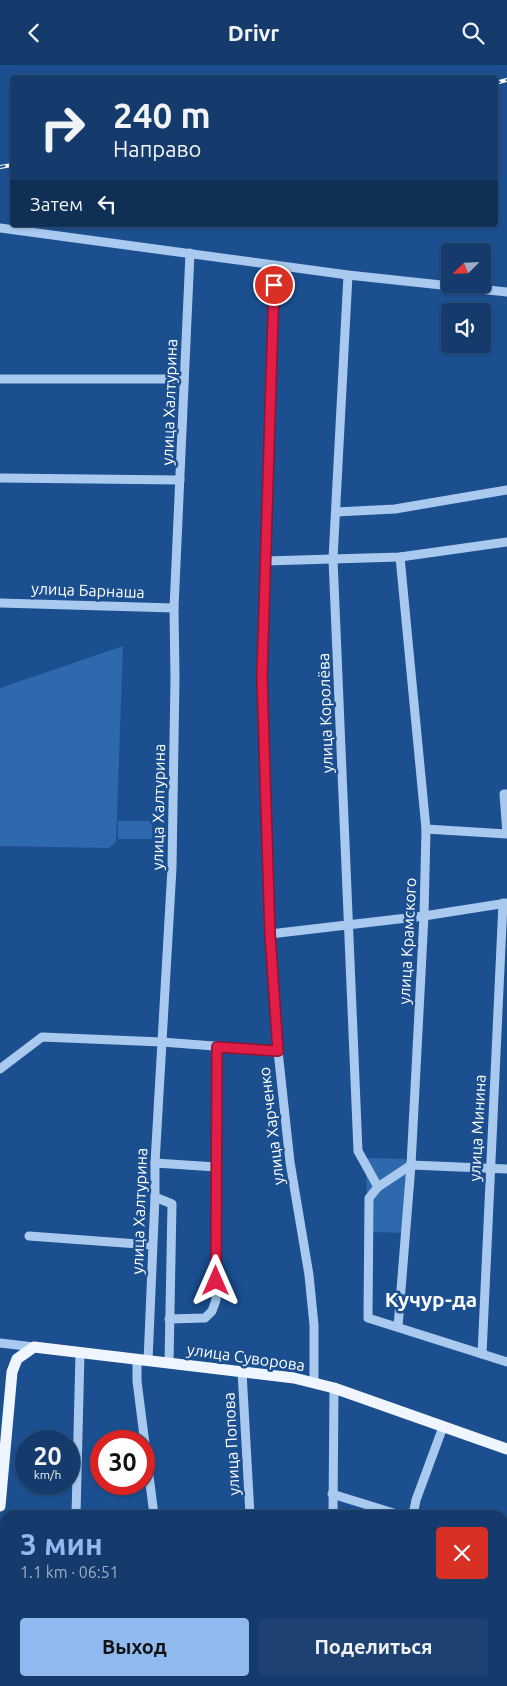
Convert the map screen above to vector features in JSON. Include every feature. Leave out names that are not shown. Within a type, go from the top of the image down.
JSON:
[{"type":"main road","name":"улица Суворова","points":[[34,1347],[294,1378],[334,1388],[507,1449]]},
{"type":"main road","points":[[0,1506],[12,1372],[17,1359],[34,1347]]},
{"type":"street","points":[[0,228],[348,275],[507,292]]},
{"type":"street","name":"улица Халтурина","points":[[153,1510],[137,1381],[143,1360],[151,1308],[155,1163],[172,868],[175,678],[174,608],[190,253]]},
{"type":"street","name":"улица Харченко","points":[[274,265],[262,676],[270,934],[278,1051],[291,1171],[309,1275],[314,1325],[314,1383]]},
{"type":"street","name":"улица Королёва","points":[[348,275],[334,559],[358,1151],[378,1187]]},
{"type":"street","points":[[0,379],[184,379]]},
{"type":"street","points":[[0,478],[180,480]]},
{"type":"street","points":[[336,512],[395,509],[507,490]]},
{"type":"street","points":[[266,561],[400,557],[507,542]]},
{"type":"street","name":"улица Крамского","points":[[398,1327],[411,1165],[424,916],[426,829],[400,557]]},
{"type":"street","name":"улица Барнаша","points":[[0,603],[174,608]]},
{"type":"street","points":[[426,829],[507,834],[504,794],[507,794]]},
{"type":"street","points":[[270,934],[424,916],[505,903]]},
{"type":"street","name":"улица Минина","points":[[482,1354],[505,903]]},
{"type":"street","points":[[0,1069],[42,1037],[162,1042],[278,1051]]},
{"type":"street","points":[[151,1308],[169,1315],[205,1318],[212,1311],[216,1300],[217,1047]]},
{"type":"street","points":[[155,1163],[216,1167]]},
{"type":"street","points":[[507,1169],[411,1165],[378,1187],[369,1198],[368,1318],[507,1362]]},
{"type":"street","points":[[155,1197],[172,1205],[169,1363]]},
{"type":"street","points":[[29,1235],[152,1245]]},
{"type":"street","name":"улица Суворова","points":[[0,1343],[34,1347]]},
{"type":"street","points":[[76,1510],[80,1353]]},
{"type":"street","name":"улица Попова","points":[[242,1372],[250,1510]]},
{"type":"street","points":[[333,1510],[334,1388]]},
{"type":"street","points":[[414,1510],[443,1427]]},
{"type":"street","points":[[332,1495],[383,1510]]},
{"type":"shaded area","points":[[123,646],[116,842],[109,848],[0,846],[0,688]]},
{"type":"shaded area","points":[[118,821],[152,821],[152,839],[118,839]]},
{"type":"shaded area","points":[[365,1158],[405,1159],[411,1165],[406,1233],[369,1232]]},
{"type":"railway","points":[[498,82],[507,80]]},
{"type":"railway","points":[[0,167],[10,165]]},
{"type":"district","name":"Кучур-да","points":[[431,1300]]},
{"type":"route","points":[[216,1281],[217,1047],[278,1051],[270,934],[262,676],[274,285]]}]
